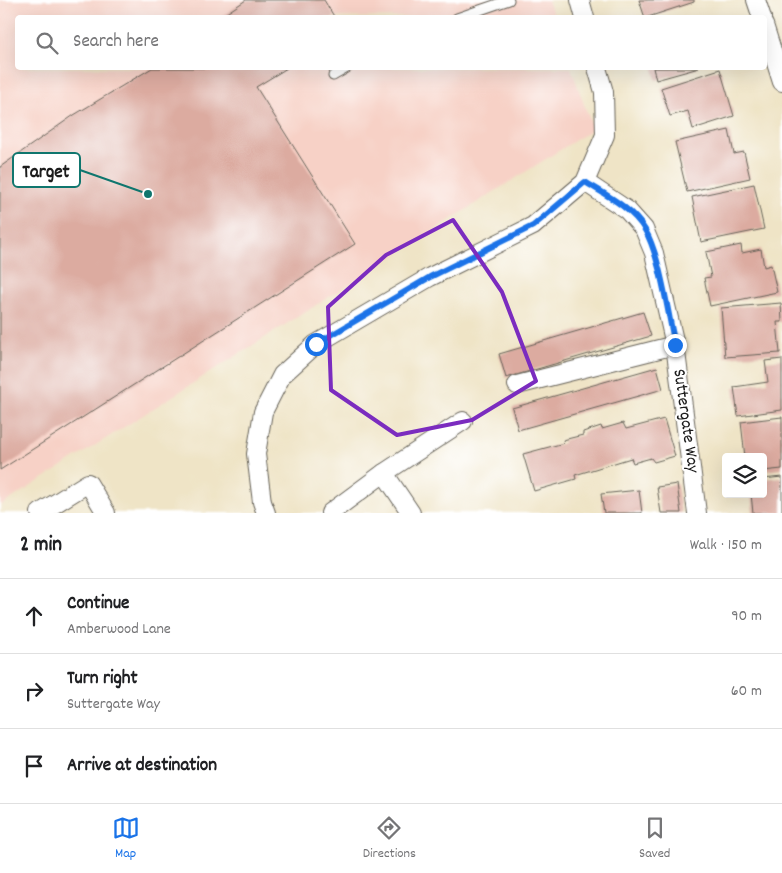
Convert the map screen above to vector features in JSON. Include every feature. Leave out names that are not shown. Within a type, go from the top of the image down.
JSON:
[{"type":"street","points":[[580,0],[584,15]]},
{"type":"street","points":[[756,0],[761,15]]},
{"type":"street","points":[[767,34],[782,82]]},
{"type":"street","points":[[266,513],[262,502],[256,454],[262,412],[282,375],[316,344],[430,277],[533,226],[585,182],[605,135],[604,92],[598,70]]},
{"type":"street","name":"Suttergate Way","points":[[585,182],[627,210],[644,229],[654,253],[675,345],[697,513]]},
{"type":"street","points":[[517,385],[675,345]]},
{"type":"street","points":[[330,513],[384,473],[463,421]]},
{"type":"street","points":[[384,473],[411,513]]},
{"type":"street","points":[[40,513],[88,483],[106,513]]},
{"type":"lane","points":[[466,15],[509,0]]},
{"type":"lane","points":[[333,76],[344,70]]},
{"type":"highlighted area","points":[[453,220],[502,292],[536,381],[472,420],[397,435],[331,390],[328,307],[386,255]]},
{"type":"shaded area","points":[[0,0],[548,0],[553,15],[15,15],[15,70],[572,70],[593,129],[0,506]]},
{"type":"building","points":[[246,0],[324,0],[333,15],[224,15]]},
{"type":"building","points":[[639,0],[694,0],[694,2],[654,15],[644,15]]},
{"type":"building","points":[[149,70],[284,70],[256,87],[355,244],[0,470],[0,167],[74,115]]},
{"type":"building","points":[[654,70],[692,70],[656,80]]},
{"type":"building","points":[[720,70],[734,116],[693,129],[688,111],[670,116],[661,88]]},
{"type":"building","points":[[729,130],[734,154],[744,152],[750,178],[687,192],[675,142]]},
{"type":"building","points":[[754,184],[764,229],[701,242],[692,197]]},
{"type":"building","points":[[741,245],[742,253],[761,249],[764,267],[771,265],[777,292],[710,306],[704,278],[711,277],[706,252]]},
{"type":"building","points":[[781,303],[782,322],[777,322],[780,353],[725,357],[721,308]]},
{"type":"building","points":[[643,312],[651,336],[506,378],[499,354]]},
{"type":"building","points":[[782,359],[782,410],[738,416],[734,387],[768,382],[765,361]]},
{"type":"building","points":[[657,367],[663,389],[518,430],[512,408]]},
{"type":"building","points":[[782,417],[782,469],[767,471],[767,453],[745,453],[741,422]]},
{"type":"building","points":[[664,419],[675,456],[654,462],[651,458],[633,463],[631,458],[575,475],[576,479],[534,491],[523,454],[564,443],[563,440],[583,435],[583,432],[601,426],[602,429],[623,423],[626,429]]},
{"type":"building","points":[[782,477],[782,513],[753,513],[751,498],[767,498],[767,479]]},
{"type":"building","points":[[677,484],[681,513],[661,513],[657,487]]},
{"type":"building","points":[[639,490],[642,513],[604,513],[601,494]]},
{"type":"place","name":"Target","points":[[148,194]]},
{"type":"route","points":[[316,344],[430,277],[533,226],[585,182],[627,210],[644,229],[654,253],[675,345]]}]
